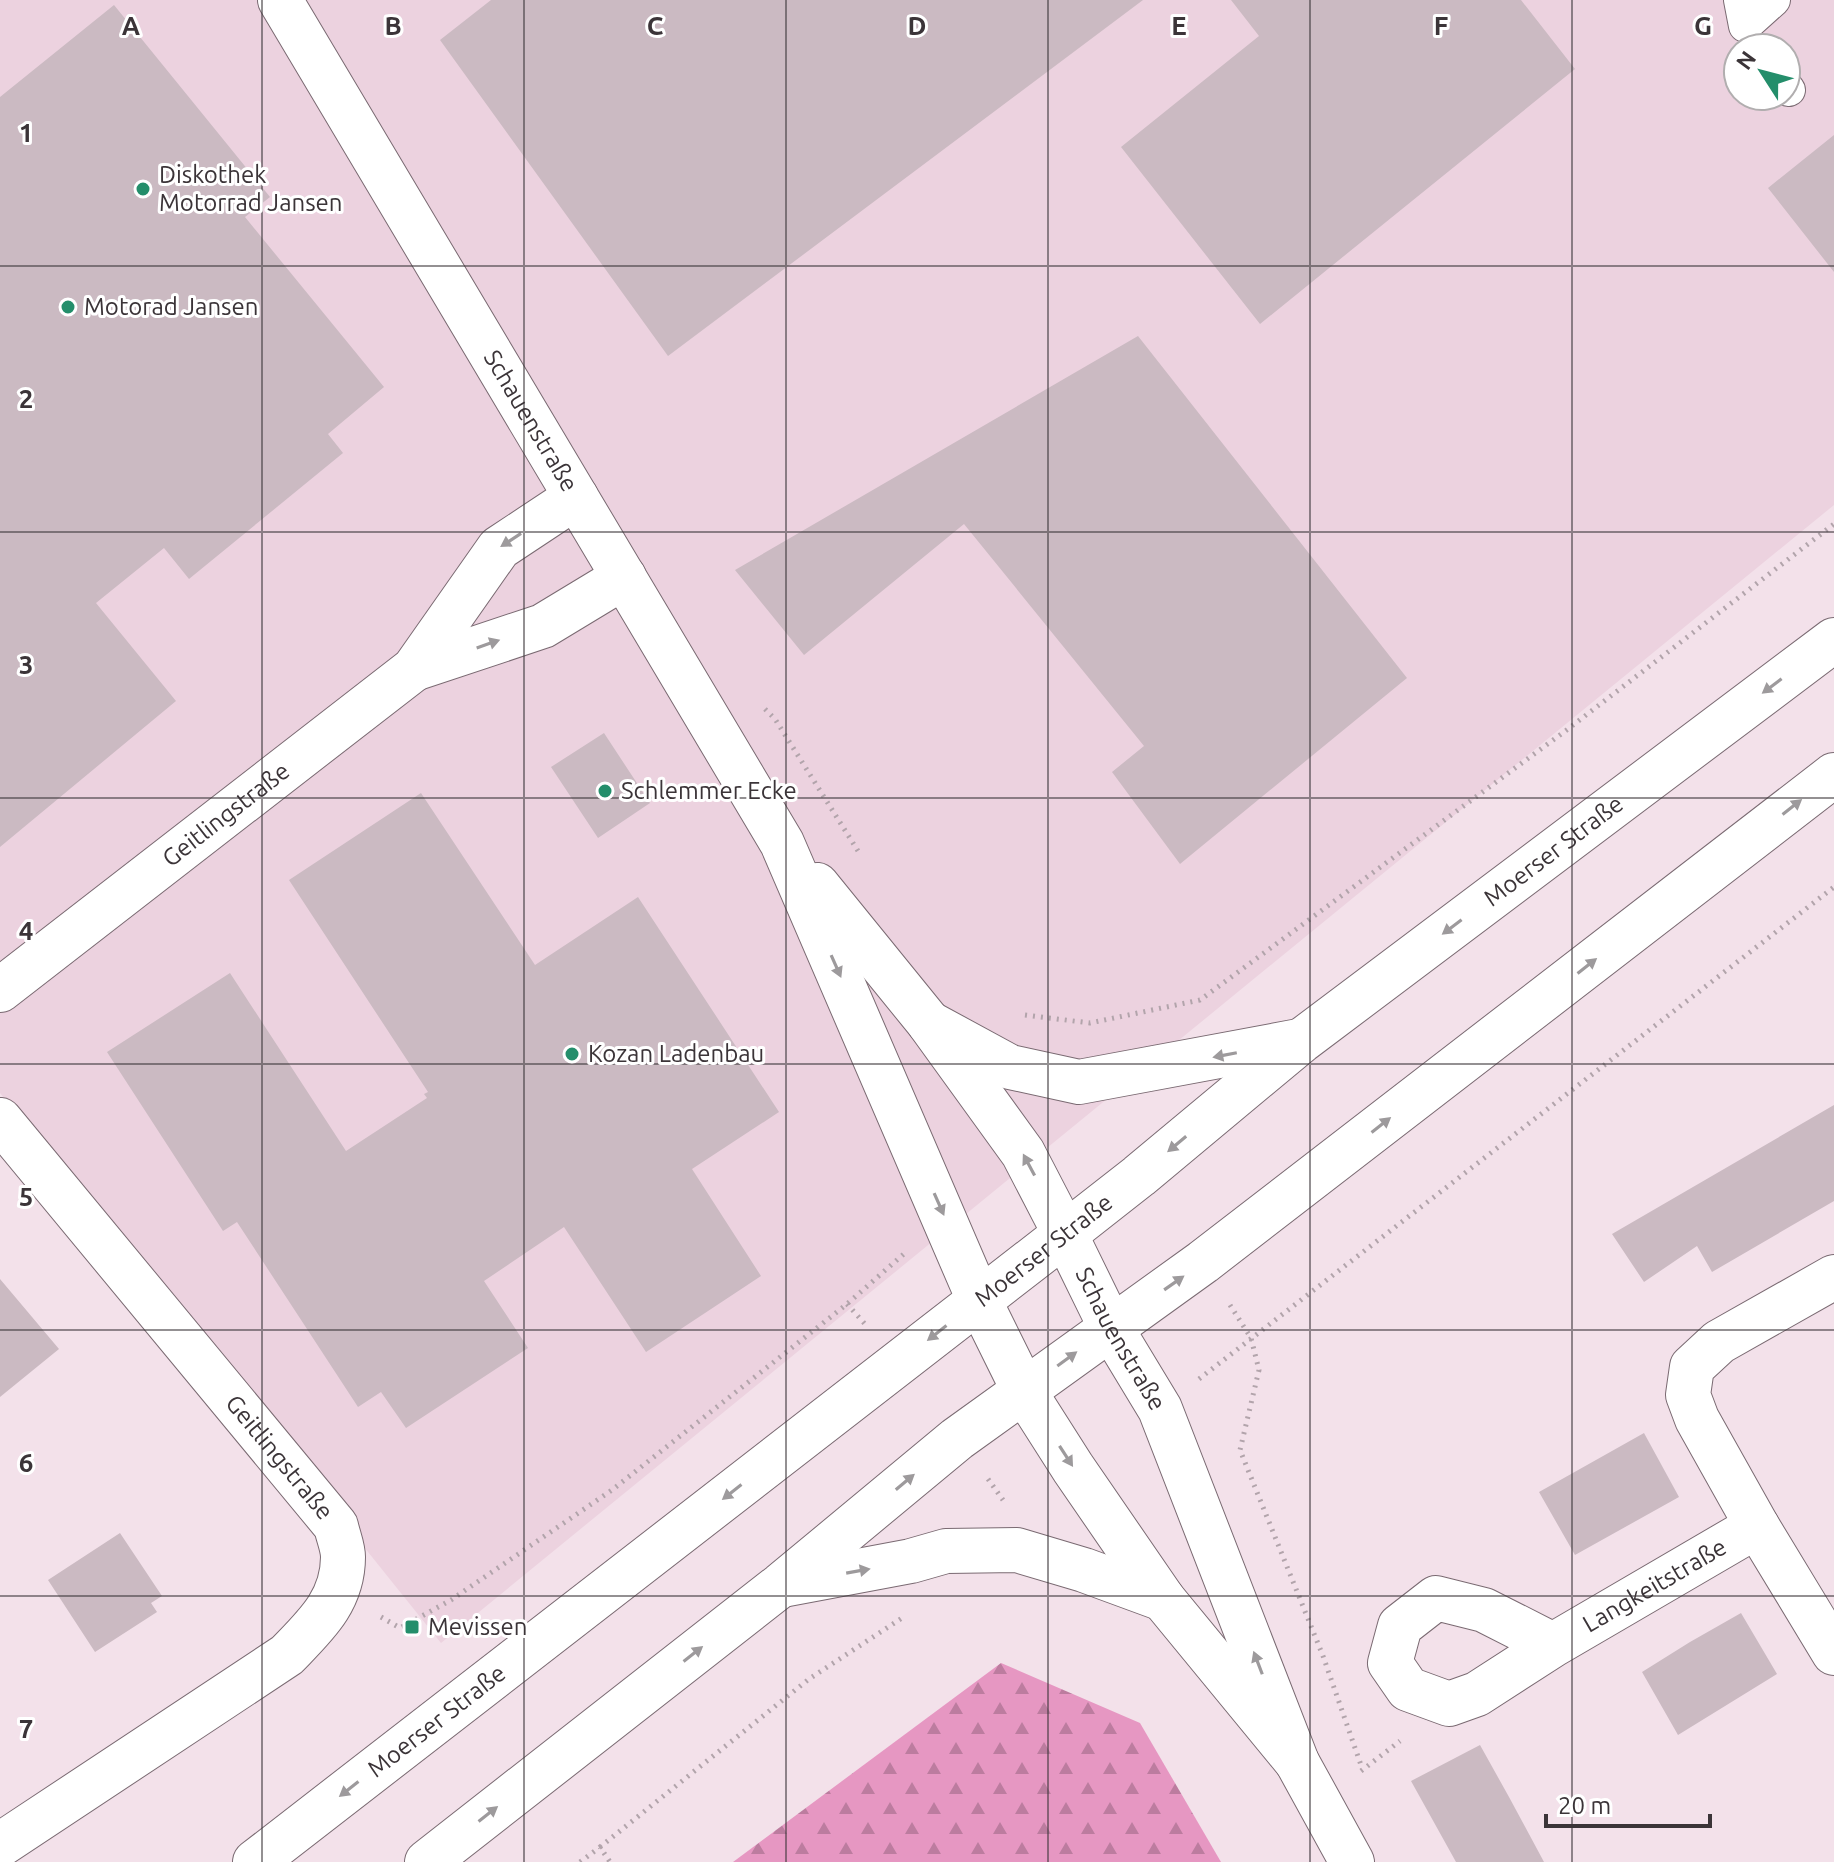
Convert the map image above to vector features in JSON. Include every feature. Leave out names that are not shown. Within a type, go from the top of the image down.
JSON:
[{"type":"street","name":"Schauenstraße","points":[[280,0],[782,843],[979,1300],[1024,1391],[1163,1599],[1297,1762]]},
{"type":"street","name":"Geitlingstraße","points":[[0,990],[414,669],[499,548],[576,497]]},
{"type":"street","name":"Geitlingstraße","points":[[414,669],[543,626],[624,577]]},
{"type":"street","name":"Moerser Straße","points":[[255,1862],[1139,1176],[1301,1041],[1834,640]]},
{"type":"street","points":[[427,1862],[781,1585],[957,1439],[1216,1253],[1834,775]]},
{"type":"street","name":"Schauenstraße","points":[[782,843],[929,1023],[1023,1153],[1111,1328],[1160,1409],[1297,1762],[1352,1862]]},
{"type":"street","points":[[929,1023],[1010,1067],[1079,1082],[1301,1041]]},
{"type":"street","name":"Geitlingstraße","points":[[0,1120],[336,1526],[343,1555],[339,1591],[317,1624],[287,1655],[0,1845]]},
{"type":"street","points":[[1834,1277],[1719,1342],[1692,1367],[1688,1395],[1697,1419],[1757,1526],[1834,1653]]},
{"type":"street","name":"Langkeitstraße","points":[[1449,1704],[1477,1694],[1553,1645],[1757,1526]]},
{"type":"street","points":[[781,1585],[911,1561],[946,1551],[1017,1550],[1163,1599]]},
{"type":"street","points":[[1449,1704],[1408,1689],[1390,1663],[1400,1626],[1436,1598],[1484,1610],[1553,1645]]},
{"type":"lane","points":[[1724,0],[1749,25],[1774,0]]},
{"type":"path","points":[[1023,1015],[1090,1023],[1200,1000],[1568,729],[1834,524]]},
{"type":"path","points":[[764,708],[775,719],[862,858]]},
{"type":"path","points":[[1369,1783],[1323,1656],[1240,1450],[1259,1370],[1251,1338],[1834,887]]},
{"type":"path","points":[[339,1591],[400,1628],[451,1600],[612,1490],[847,1304]]},
{"type":"path","points":[[580,1862],[809,1679],[914,1610]]},
{"type":"path","points":[[1318,1801],[1449,1704]]},
{"type":"path","points":[[600,1847],[610,1862]]},
{"type":"shaded area","points":[[0,0],[1834,0],[1834,505],[441,1643],[0,1093]]},
{"type":"green space","points":[[1001,1663],[1140,1723],[1221,1862],[733,1862]]},
{"type":"building","points":[[491,0],[1143,0],[668,356],[440,40]]},
{"type":"building","points":[[1231,0],[1521,0],[1575,69],[1260,324],[1121,147],[1259,36]]},
{"type":"building","points":[[114,5],[270,197],[245,217],[384,387],[328,434],[343,453],[189,579],[164,548],[96,603],[176,701],[0,847],[0,97]]},
{"type":"building","points":[[1834,135],[1834,272],[1768,188]]},
{"type":"building","points":[[1138,336],[1407,678],[1180,864],[1112,772],[1144,746],[964,524],[804,655],[735,570]]},
{"type":"building","name":"Schlemmer Ecke","points":[[604,733],[650,803],[598,838],[551,767]]},
{"type":"building","points":[[421,793],[535,965],[638,897],[779,1112],[692,1169],[761,1276],[646,1352],[564,1227],[484,1281],[528,1348],[406,1428],[381,1392],[358,1407],[237,1222],[223,1231],[107,1052],[230,973],[346,1151],[427,1098],[424,1094],[428,1092],[289,880]]},
{"type":"building","points":[[1834,1105],[1834,1201],[1712,1272],[1697,1246],[1644,1282],[1612,1234]]},
{"type":"building","points":[[0,1279],[59,1349],[0,1397]]},
{"type":"building","points":[[1644,1433],[1679,1497],[1575,1555],[1539,1492]]},
{"type":"building","points":[[120,1533],[162,1596],[151,1603],[157,1612],[95,1652],[48,1580]]},
{"type":"building","points":[[1741,1613],[1777,1674],[1678,1735],[1642,1672]]},
{"type":"building","points":[[1480,1745],[1544,1862],[1456,1862],[1411,1781]]},
{"type":"place","name":"Diskothek Motorrad Jansen","points":[[143,189]]},
{"type":"place","name":"Motorad Jansen","points":[[68,307]]},
{"type":"place","name":"Schlemmer Ecke","points":[[605,791]]},
{"type":"place","name":"Kozan Ladenbau","points":[[572,1054]]},
{"type":"place","name":"Mevissen","points":[[412,1627]]}]
